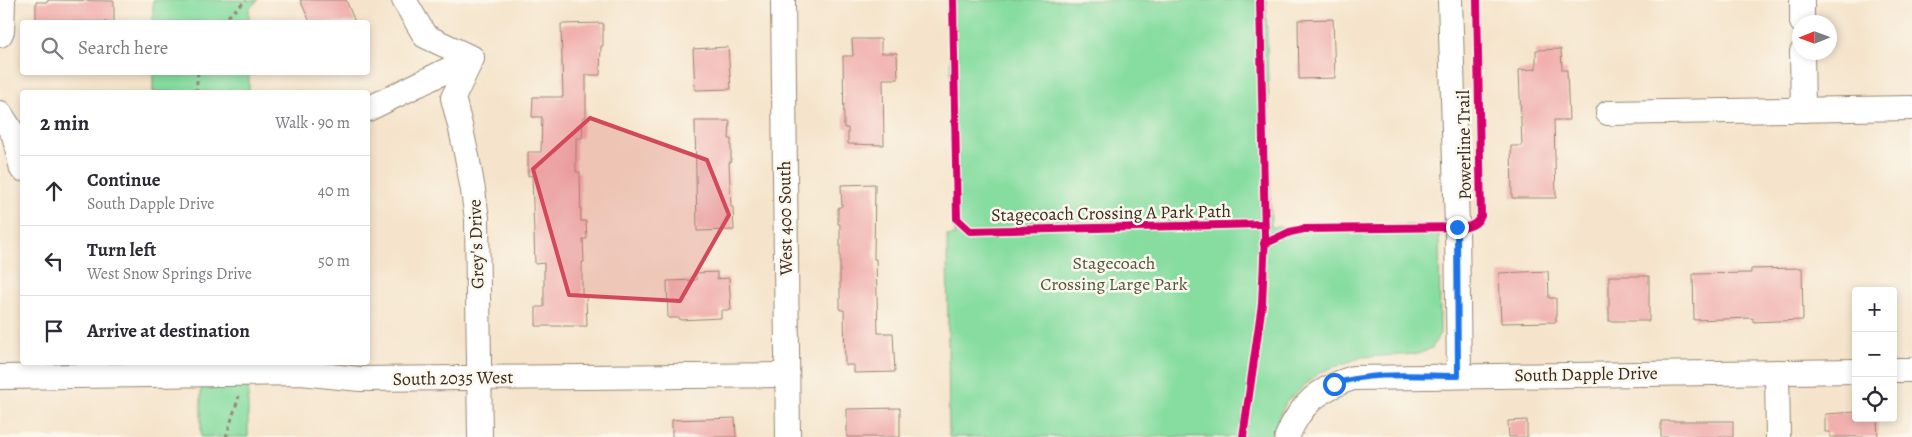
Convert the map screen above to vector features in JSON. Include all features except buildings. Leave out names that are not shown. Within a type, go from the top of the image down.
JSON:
[{"type":"street","points":[[0,35],[2,31],[3,0]]},
{"type":"street","points":[[404,0],[425,36],[472,58]]},
{"type":"street","name":"West 400 South","points":[[783,0],[788,437]]},
{"type":"street","points":[[1450,0],[1456,187],[1458,376]]},
{"type":"street","points":[[1802,0],[1802,15]]},
{"type":"street","points":[[370,108],[472,58]]},
{"type":"street","name":"Grey's Drive","points":[[472,58],[453,98],[474,188],[477,219],[480,437]]},
{"type":"street","points":[[1802,60],[1803,110]]},
{"type":"street","points":[[1608,113],[1912,108]]},
{"type":"street","points":[[0,113],[14,135],[20,160]]},
{"type":"street","name":"South 2035 West","points":[[0,377],[28,370],[301,373],[360,379],[787,374]]},
{"type":"street","points":[[1897,370],[1912,370]]},
{"type":"street","name":"South Dapple Drive","points":[[1287,437],[1301,409],[1334,384],[1353,378],[1852,371]]},
{"type":"street","points":[[1777,372],[1778,437]]},
{"type":"path","points":[[224,20],[246,0]]},
{"type":"path","points":[[196,90],[198,75]]},
{"type":"path","points":[[226,437],[239,395],[239,388]]},
{"type":"highlighted area","points":[[590,118],[707,160],[729,215],[680,301],[569,295],[533,169]]},
{"type":"green space","points":[[153,0],[258,0],[249,9],[249,20],[153,20]]},
{"type":"green space","name":"Stagecoach Crossing Large Park","points":[[949,0],[1266,0],[1271,227],[1439,225],[1440,333],[1432,348],[1418,354],[1362,357],[1320,372],[1286,402],[1270,437],[949,437],[947,236],[955,235]]},
{"type":"green space","points":[[153,75],[249,75],[249,90],[153,90]]},
{"type":"green space","points":[[177,365],[248,365],[248,437],[201,437],[201,388]]},
{"type":"cycle path","name":"Stagecoach Crossing A Park Path","points":[[953,0],[957,219],[970,231],[1264,224]]},
{"type":"cycle path","points":[[1243,437],[1262,304],[1265,236],[1260,0]]},
{"type":"cycle path","name":"Powerline Trail","points":[[1264,244],[1290,232],[1304,229],[1467,227],[1478,220],[1481,216],[1477,0]]},
{"type":"route","points":[[1334,384],[1353,378],[1373,376],[1458,376],[1457,227]]}]
